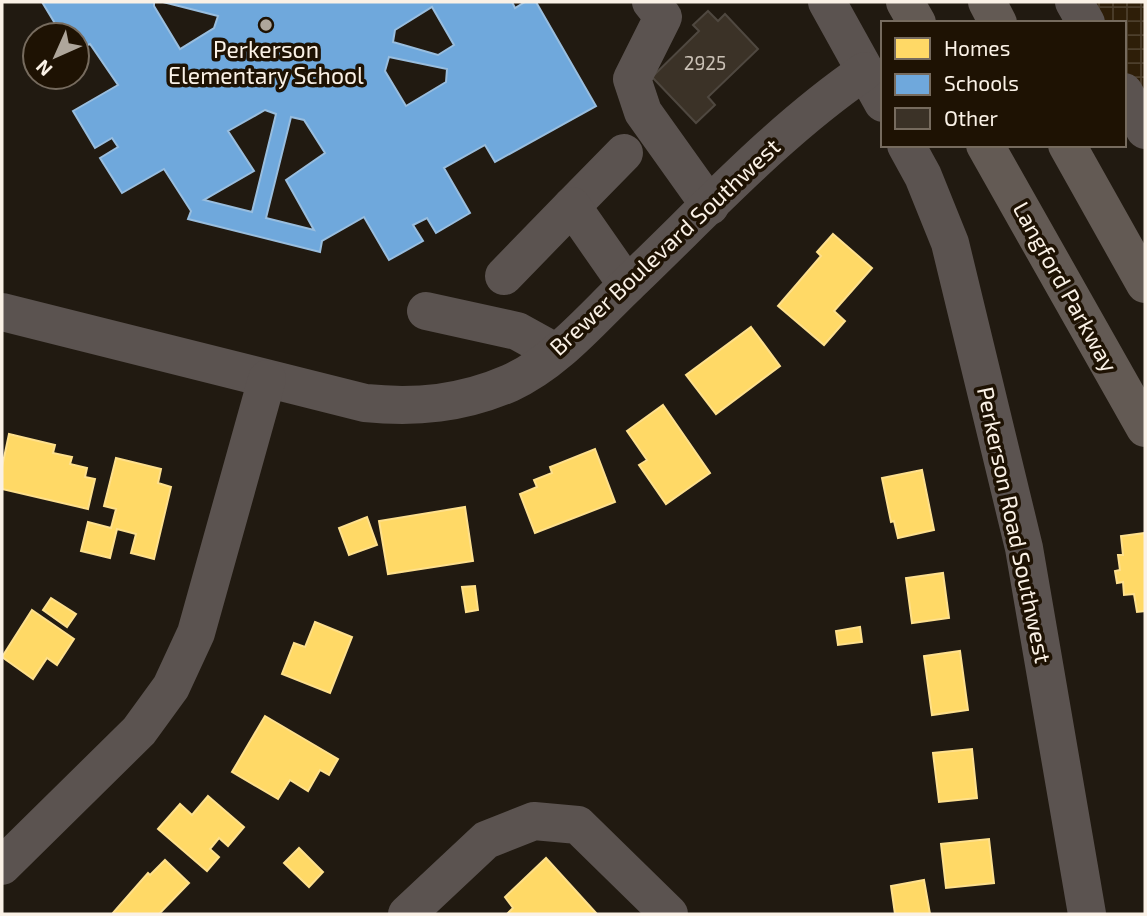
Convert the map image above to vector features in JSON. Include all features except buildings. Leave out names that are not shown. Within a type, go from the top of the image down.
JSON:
[{"type":"highway","points":[[905,2],[916,21]]},
{"type":"highway","points":[[987,2],[997,21]]},
{"type":"highway","name":"Langford Parkway","points":[[986,147],[1145,428]]},
{"type":"highway","points":[[1068,147],[1145,284]]},
{"type":"highway","points":[[1085,324],[1145,458]]},
{"type":"street","points":[[651,2],[663,17],[632,79],[643,112],[710,206]]},
{"type":"street","points":[[827,2],[874,87]]},
{"type":"street","name":"Brewer Boulevard Southwest","points":[[2,312],[365,403],[407,407],[461,401],[513,382],[555,352],[816,105],[874,87]]},
{"type":"street","points":[[1126,96],[1145,130]]},
{"type":"street","name":"Perkerson Road Southwest","points":[[907,147],[923,176],[950,243],[1024,548],[1087,914]]},
{"type":"street","points":[[504,276],[624,153]]},
{"type":"street","points":[[572,206],[627,285]]},
{"type":"street","points":[[426,311],[517,331],[555,352]]},
{"type":"street","points":[[2,866],[139,731],[171,687],[196,634],[267,379]]},
{"type":"street","points":[[407,914],[486,840],[534,821],[579,825],[669,914]]},
{"type":"shaded area","points":[[1087,2],[1145,2],[1145,118],[1126,80],[1126,21],[1096,21]]},
{"type":"place","name":"Perkerson Elementary School","points":[[266,25]]}]
